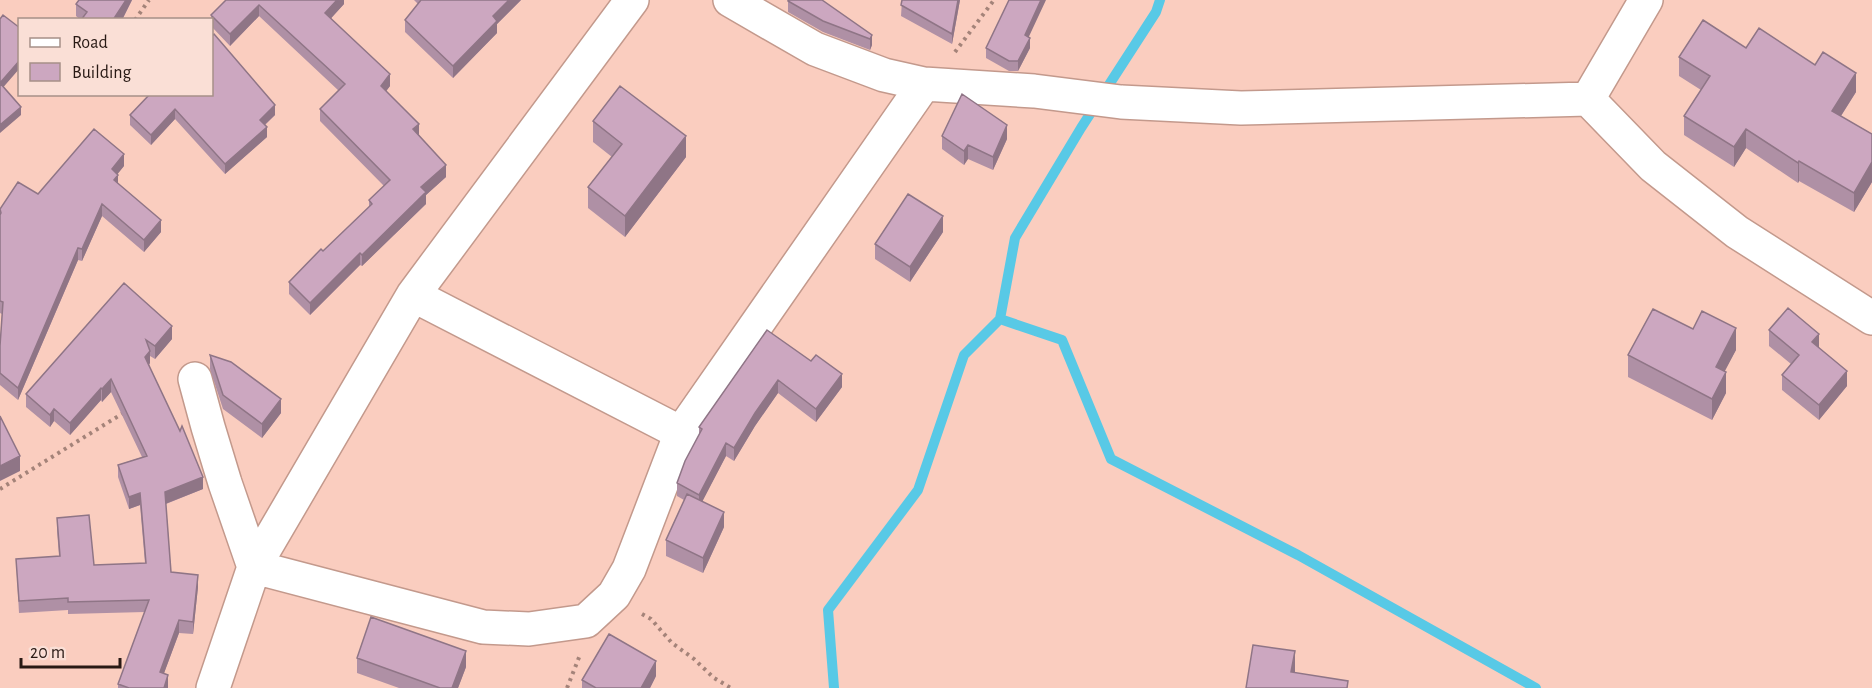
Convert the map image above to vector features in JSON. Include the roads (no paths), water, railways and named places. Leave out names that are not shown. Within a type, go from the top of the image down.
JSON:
[{"type":"street","points":[[213,688],[254,567],[413,295],[632,0]]},
{"type":"street","points":[[730,0],[815,50],[884,75],[924,84],[953,84],[1034,91],[1121,102],[1242,108],[1588,99],[1653,166],[1737,232],[1872,318]]},
{"type":"street","points":[[1588,99],[1646,0]]},
{"type":"street","points":[[254,567],[483,627],[529,629],[586,621],[614,595],[629,569],[681,433],[924,84]]},
{"type":"street","points":[[413,295],[681,433]]},
{"type":"street","points":[[195,379],[211,439],[254,567]]},
{"type":"waterway","points":[[834,688],[828,610],[918,490],[964,355],[1000,319],[1015,238],[1081,128],[1156,12],[1160,0]]},
{"type":"waterway","points":[[1000,319],[1062,340],[1111,459],[1298,555],[1536,688]]}]
